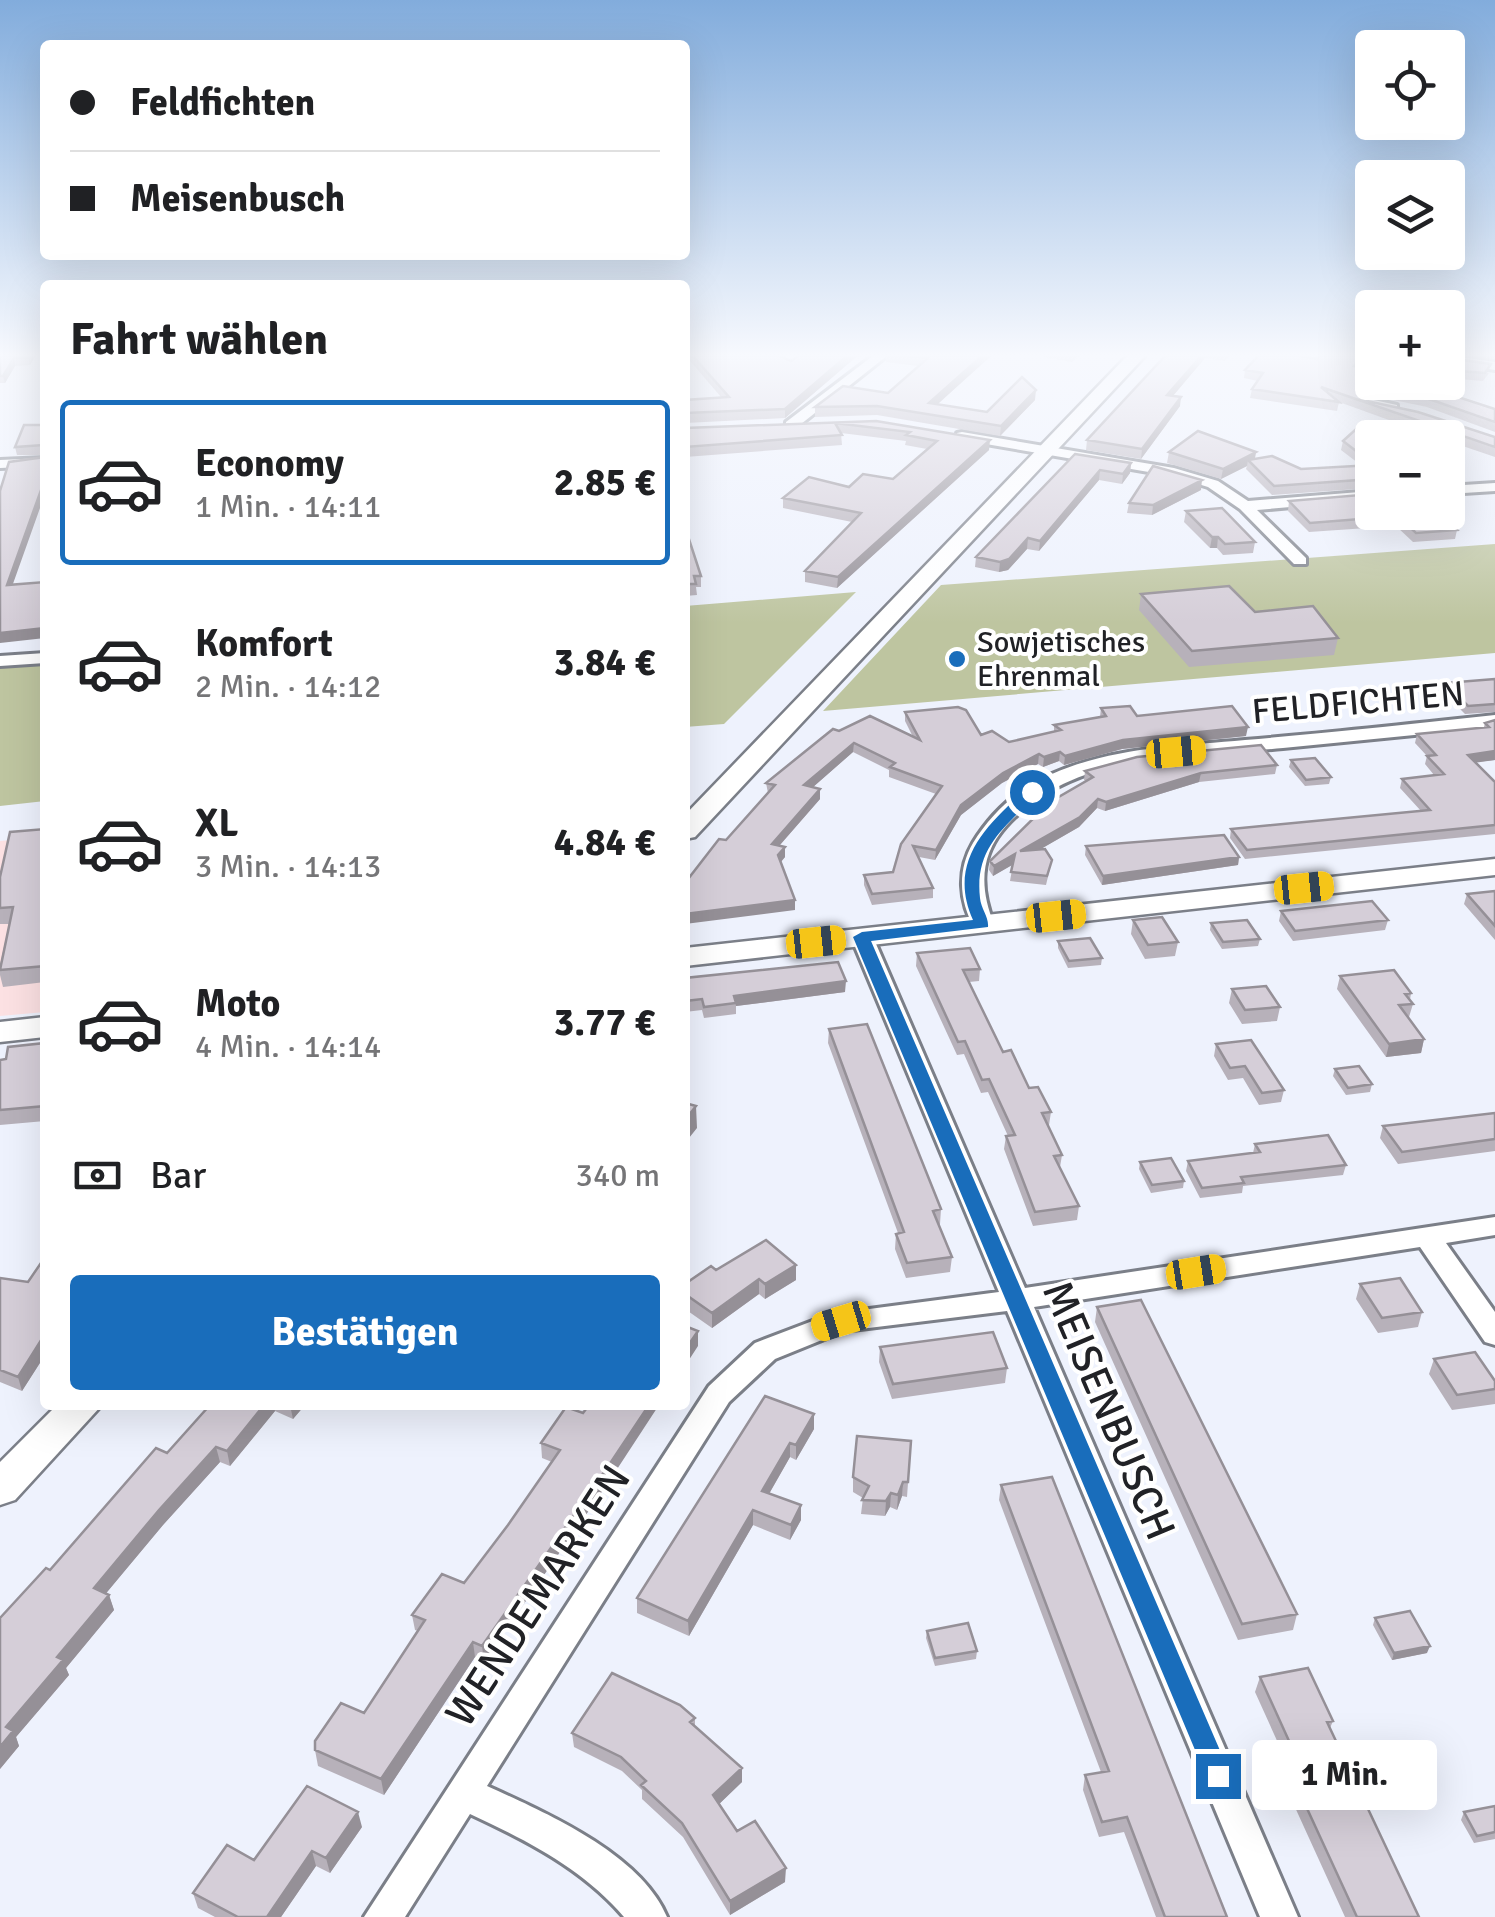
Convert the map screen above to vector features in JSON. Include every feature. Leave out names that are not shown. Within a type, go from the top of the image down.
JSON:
[{"type":"street","points":[[1016,444],[1194,478],[1224,490],[1300,560]]},
{"type":"street","points":[[690,825],[872,632],[885,625],[933,574],[933,567],[1048,444]]},
{"type":"street","points":[[0,464],[40,462]]},
{"type":"street","points":[[1465,489],[1495,487]]},
{"type":"street","points":[[1245,506],[1355,497]]},
{"type":"street","points":[[0,661],[40,658]]},
{"type":"street","name":"FELDFICHTEN","points":[[982,924],[970,887],[974,858],[990,829],[1032,792],[1073,772],[1138,756],[1495,722]]},
{"type":"street","points":[[690,955],[1495,867]]},
{"type":"street","name":"MEISENBUSCH","points":[[862,937],[1279,1917]]},
{"type":"street","points":[[0,1032],[40,1028]]},
{"type":"street","name":"WENDEMARKEN","points":[[384,1917],[719,1394],[765,1352],[841,1321],[1014,1300],[1495,1226]]},
{"type":"street","points":[[1428,1236],[1495,1334]]},
{"type":"street","points":[[0,1488],[77,1410]]},
{"type":"street","points":[[464,1793],[553,1835],[624,1886],[648,1917]]},
{"type":"shaded area","points":[[40,837],[40,1012],[0,1016],[0,841]]},
{"type":"green space","points":[[1495,544],[1495,653],[823,711],[941,585]]},
{"type":"green space","points":[[856,592],[724,724],[690,727],[690,606]]},
{"type":"green space","points":[[40,663],[40,802],[0,806],[0,666]]},
{"type":"building","points":[[933,444],[985,444],[838,577],[805,571],[861,513],[783,498],[809,477],[849,487],[863,474],[893,479]]},
{"type":"building","points":[[1114,444],[1145,444],[1142,449]]},
{"type":"building","points":[[1179,444],[1235,444],[1256,452],[1223,469],[1169,452]]},
{"type":"building","points":[[1075,454],[1131,463],[1123,474],[1100,470],[1040,541],[1028,538],[1009,559],[1000,562],[976,557]]},
{"type":"building","points":[[1272,456],[1301,469],[1355,466],[1355,480],[1274,486],[1248,460]]},
{"type":"building","points":[[40,458],[40,493],[7,585],[40,582],[40,629],[0,633],[0,491],[9,462]]},
{"type":"building","points":[[1153,466],[1202,480],[1153,505],[1129,503]]},
{"type":"building","points":[[1355,495],[1355,519],[1310,523],[1289,501]]},
{"type":"building","points":[[1222,508],[1255,542],[1225,544],[1212,537],[1186,511]]},
{"type":"building","points":[[1413,530],[1457,530],[1416,533]]},
{"type":"building","points":[[690,542],[701,576],[694,576],[696,584],[690,584]]},
{"type":"building","points":[[1229,586],[1255,612],[1313,606],[1338,638],[1192,651],[1141,594]]},
{"type":"building","points":[[1495,679],[1495,704],[1468,706],[1445,683]]},
{"type":"building","points":[[1130,706],[1137,716],[1232,706],[1248,727],[1123,740],[1065,756],[1060,752],[1044,757],[1039,754],[1003,773],[961,805],[936,850],[913,846],[933,888],[872,894],[864,875],[893,872],[901,844],[942,786],[890,767],[895,763],[854,743],[804,785],[820,789],[772,844],[785,847],[778,855],[795,900],[690,913],[690,877],[719,839],[726,840],[775,785],[766,783],[833,729],[839,731],[870,716],[920,740],[905,712],[958,707],[966,710],[981,735],[992,731],[1009,742],[1061,730],[1054,725],[1106,716],[1101,708]]},
{"type":"building","points":[[1495,720],[1495,751],[1468,755],[1495,782],[1495,825],[1247,850],[1231,829],[1430,810],[1402,779],[1444,774],[1427,756],[1436,755],[1417,734],[1489,727],[1485,723]]},
{"type":"building","points":[[1261,745],[1277,765],[1201,773],[1106,802],[1098,799],[1080,817],[1020,851],[1045,849],[1052,860],[1047,876],[1011,872],[1015,854],[994,866],[990,861],[1050,802],[1093,777],[1085,771],[1137,757]]},
{"type":"building","points":[[1315,758],[1331,777],[1306,780],[1291,760]]},
{"type":"building","points":[[40,829],[40,966],[0,970],[13,907],[0,908],[0,877],[10,832]]},
{"type":"building","points":[[1224,835],[1239,857],[1103,876],[1086,846]]},
{"type":"building","points":[[1495,891],[1495,926],[1467,894]]},
{"type":"building","points":[[1372,901],[1388,920],[1295,931],[1281,911]]},
{"type":"building","points":[[1162,917],[1178,942],[1148,945],[1133,920]]},
{"type":"building","points":[[1247,920],[1260,939],[1223,942],[1211,923]]},
{"type":"building","points":[[1090,938],[1102,958],[1069,961],[1058,941]]},
{"type":"building","points":[[970,948],[980,969],[963,970],[1003,1052],[1011,1050],[1029,1088],[1038,1087],[1051,1112],[1042,1113],[1062,1155],[1054,1156],[1079,1206],[1035,1212],[1006,1136],[1015,1135],[989,1079],[982,1080],[965,1041],[958,1042],[917,953]]},
{"type":"building","points":[[838,962],[846,981],[734,996],[736,1003],[704,1007],[702,999],[690,1000],[690,977]]},
{"type":"building","points":[[1394,970],[1411,993],[1405,994],[1413,1004],[1399,1005],[1424,1039],[1389,1044],[1340,976]]},
{"type":"building","points":[[1266,986],[1280,1007],[1245,1010],[1232,989]]},
{"type":"building","points":[[867,1024],[941,1209],[933,1211],[952,1257],[907,1263],[896,1234],[904,1232],[829,1029]]},
{"type":"building","points":[[1251,1040],[1284,1090],[1262,1093],[1245,1066],[1230,1068],[1216,1044]]},
{"type":"building","points":[[40,1044],[40,1106],[0,1110],[0,1060],[6,1059],[8,1047]]},
{"type":"building","points":[[1359,1066],[1372,1084],[1348,1088],[1335,1069]]},
{"type":"building","points":[[1495,1113],[1495,1139],[1402,1152],[1383,1126]]},
{"type":"building","points":[[1328,1135],[1346,1165],[1241,1177],[1244,1183],[1202,1188],[1188,1161],[1260,1152],[1255,1144]]},
{"type":"building","points":[[1171,1158],[1184,1181],[1152,1185],[1140,1162]]},
{"type":"building","points":[[766,1240],[796,1265],[765,1284],[759,1279],[712,1313],[690,1298],[690,1281],[711,1266],[716,1270]]},
{"type":"building","points":[[40,1264],[40,1342],[18,1377],[0,1370],[0,1278],[28,1282]]},
{"type":"building","points":[[1400,1278],[1422,1312],[1382,1318],[1360,1284]]},
{"type":"building","points":[[1141,1300],[1297,1614],[1242,1624],[1097,1307]]},
{"type":"building","points":[[993,1332],[1007,1368],[893,1384],[880,1347]]},
{"type":"building","points":[[1475,1352],[1495,1381],[1495,1389],[1457,1395],[1434,1359]]},
{"type":"building","points":[[765,1396],[814,1414],[796,1445],[790,1443],[762,1491],[801,1505],[791,1525],[753,1510],[688,1621],[637,1598]]},
{"type":"building","points":[[206,1410],[260,1410],[227,1451],[216,1447],[94,1588],[109,1595],[57,1657],[63,1660],[6,1727],[13,1731],[0,1747],[0,1618],[46,1568],[50,1570],[156,1448],[167,1453]]},
{"type":"building","points":[[564,1410],[646,1410],[482,1646],[473,1642],[381,1779],[315,1750],[315,1741],[341,1703],[364,1713],[425,1620],[412,1615],[442,1574],[464,1583],[508,1525],[560,1450],[541,1443]]},
{"type":"building","points":[[857,1436],[911,1441],[908,1482],[903,1482],[898,1495],[891,1493],[886,1501],[862,1500],[869,1486],[853,1477]]},
{"type":"building","points":[[1052,1477],[1227,1917],[1165,1917],[1127,1817],[1102,1822],[1085,1775],[1109,1771],[1001,1485]]},
{"type":"building","points":[[1410,1611],[1430,1646],[1394,1653],[1375,1618]]},
{"type":"building","points":[[968,1623],[977,1651],[935,1658],[927,1631]]},
{"type":"building","points":[[1308,1668],[1333,1721],[1327,1722],[1419,1917],[1357,1917],[1287,1765],[1299,1763],[1260,1677]]},
{"type":"building","points":[[612,1673],[680,1705],[695,1718],[690,1722],[742,1768],[713,1795],[737,1831],[755,1821],[786,1868],[730,1901],[682,1823],[641,1785],[646,1781],[621,1757],[572,1733]]},
{"type":"building","points":[[307,1786],[358,1812],[326,1858],[312,1851],[267,1917],[238,1917],[193,1893],[227,1845],[254,1860]]},
{"type":"building","points":[[1495,1806],[1495,1832],[1477,1836],[1464,1812]]},
{"type":"place","name":"Sowjetisches Ehrenmal","points":[[957,659]]},
{"type":"route","points":[[1032,792],[990,829],[974,858],[970,887],[982,924],[862,937],[1218,1776]]}]
